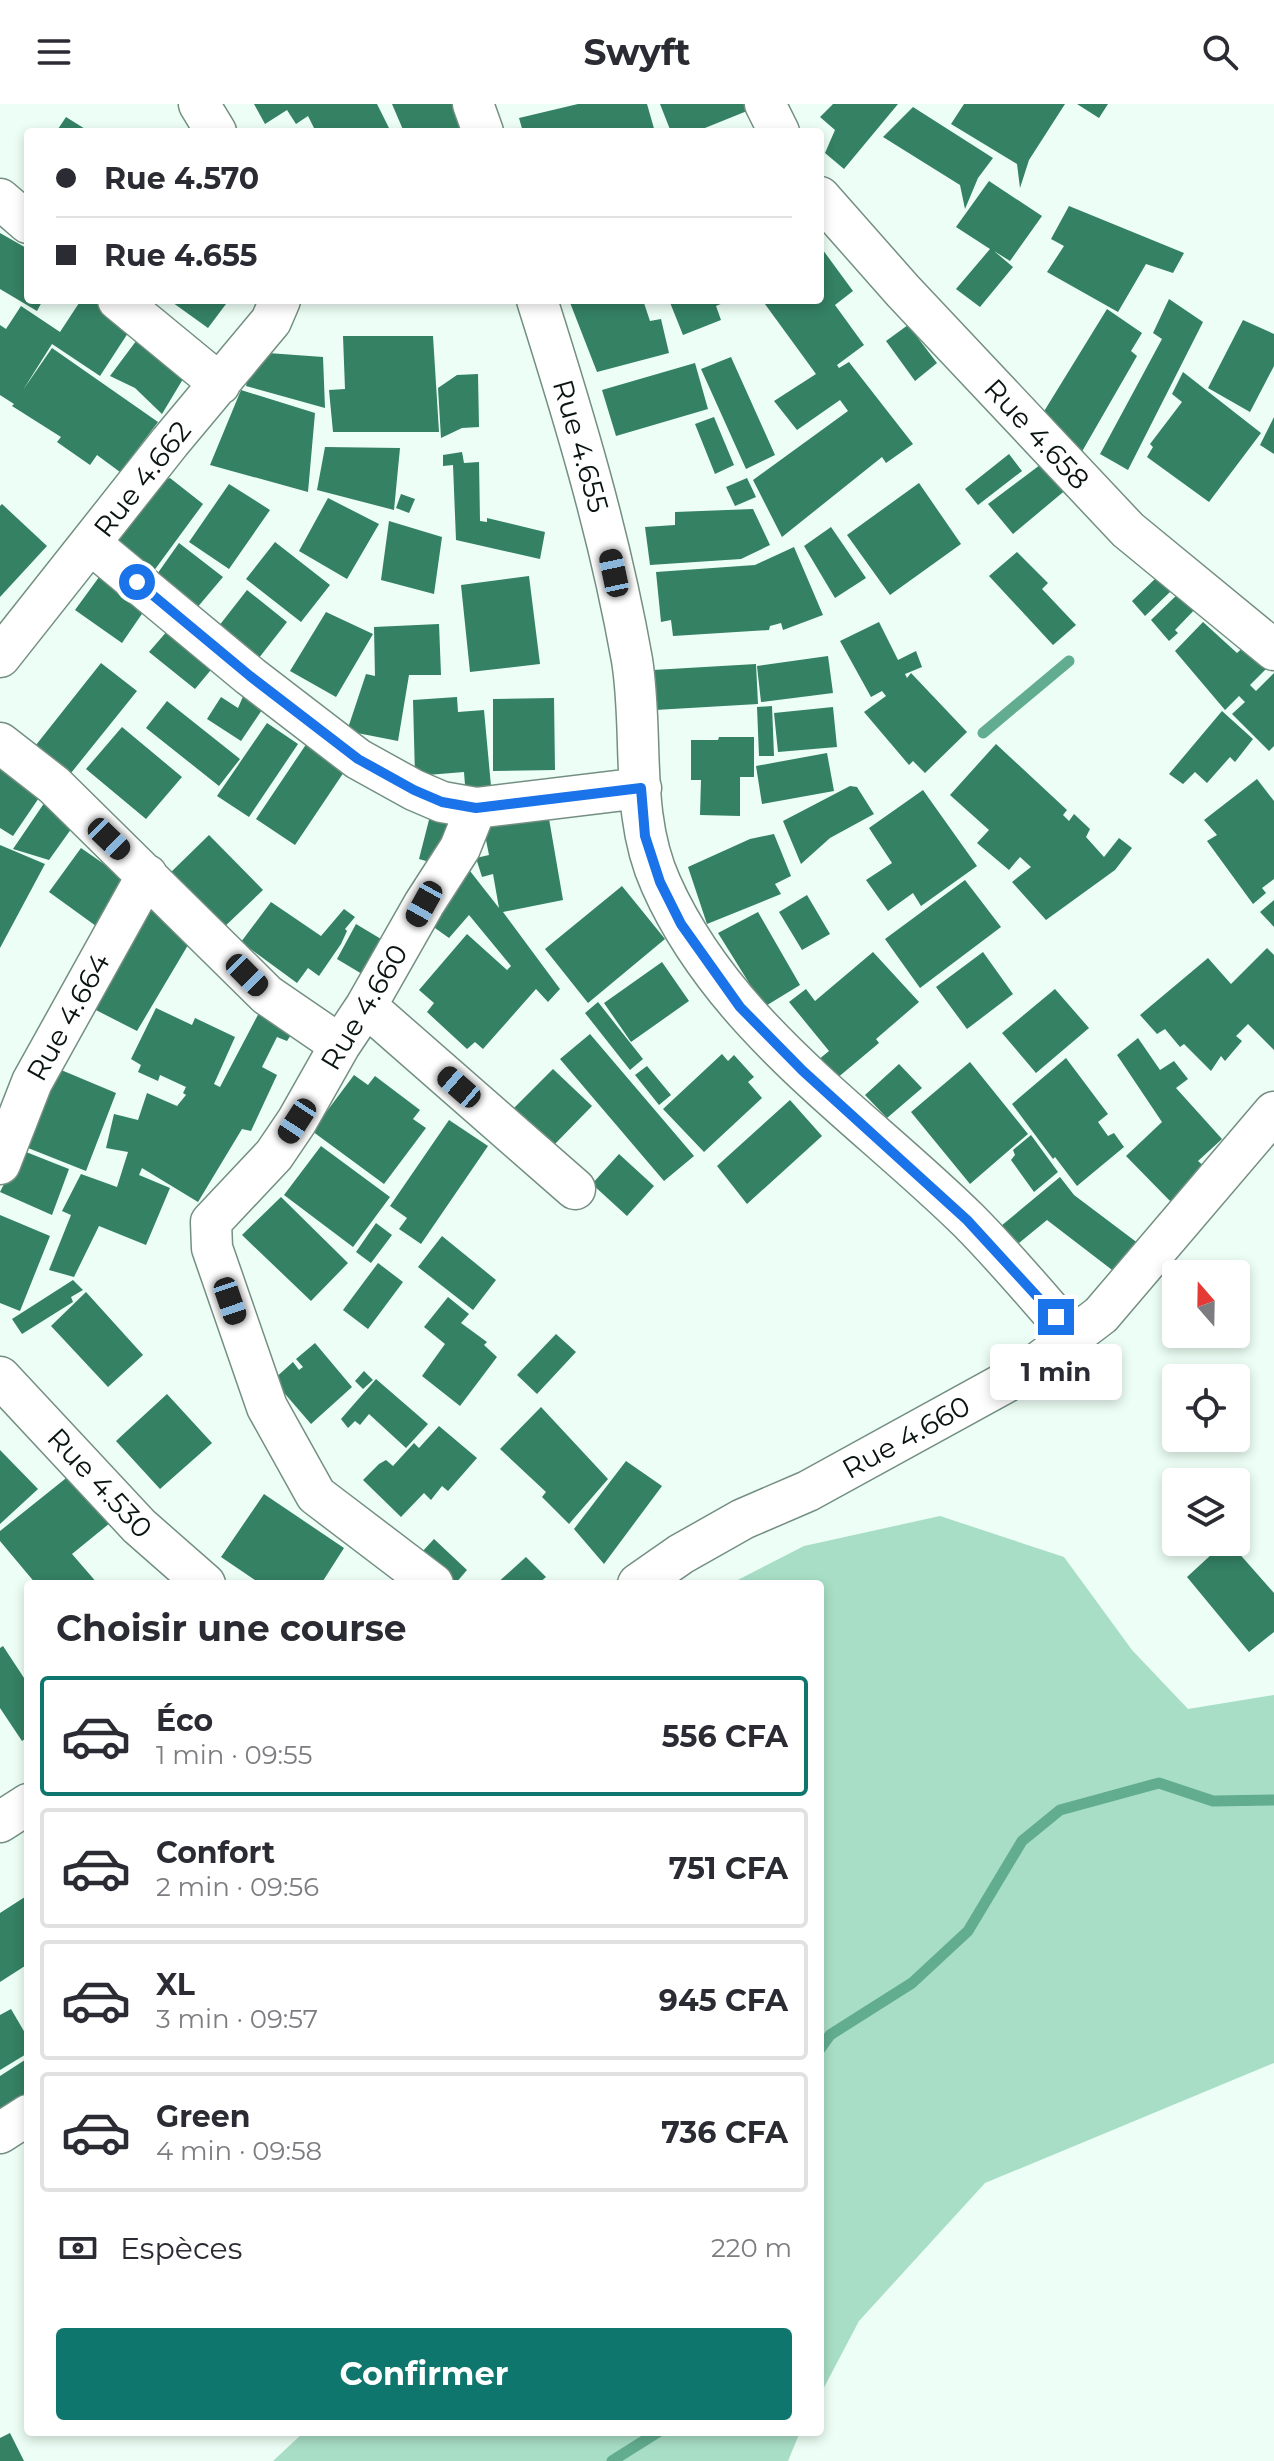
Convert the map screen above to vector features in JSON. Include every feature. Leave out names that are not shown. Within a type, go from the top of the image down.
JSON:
[{"type":"street","points":[[199,104],[214,128]]},
{"type":"street","points":[[473,104],[482,128]]},
{"type":"street","points":[[765,104],[777,128]]},
{"type":"street","points":[[0,199],[24,220]]},
{"type":"street","name":"Rue 4.658","points":[[824,201],[1128,530],[1274,650]]},
{"type":"street","points":[[123,304],[220,384]]},
{"type":"street","name":"Rue 4.662","points":[[0,657],[170,442],[271,321],[278,304]]},
{"type":"street","name":"Rue 4.655","points":[[538,304],[602,512],[632,664],[645,836],[660,882],[681,924],[740,1007],[803,1071],[967,1220],[1074,1338]]},
{"type":"street","points":[[91,544],[250,676],[358,759],[414,790],[442,802],[476,808],[641,788]]},
{"type":"street","points":[[0,743],[54,785],[267,995],[340,1045]]},
{"type":"street","name":"Rue 4.660","points":[[428,1580],[316,1495],[267,1407],[212,1248],[211,1222],[274,1155],[460,848],[476,808]]},
{"type":"street","name":"Rue 4.664","points":[[0,1164],[32,1082],[147,875]]},
{"type":"street","points":[[366,1006],[575,1189]]},
{"type":"street","name":"Rue 4.660","points":[[644,1580],[681,1554],[743,1519],[808,1491],[1017,1376],[1074,1338],[1101,1315],[1274,1112]]},
{"type":"street","name":"Rue 4.530","points":[[0,1377],[139,1526],[200,1580]]},
{"type":"street","points":[[0,1822],[24,1807]]},
{"type":"street","points":[[0,2133],[24,2118]]},
{"type":"green space","points":[[940,1516],[1064,1557],[1132,1650],[1188,1709],[1274,1695],[1274,2063],[985,2183],[859,2321],[824,2387],[824,1580],[738,1580],[804,1546]]},
{"type":"green space","points":[[300,2436],[798,2436],[788,2461],[273,2461]]},
{"type":"building","points":[[254,104],[377,104],[389,128],[314,128],[308,116],[296,124],[287,110],[265,124]]},
{"type":"building","points":[[392,104],[462,104],[469,128],[402,128]]},
{"type":"building","points":[[578,104],[647,104],[654,128],[522,128],[519,118]]},
{"type":"building","points":[[660,104],[750,104],[752,109],[705,128],[669,128]]},
{"type":"building","points":[[833,104],[898,104],[844,169],[825,153],[835,130],[820,117]]},
{"type":"building","points":[[964,104],[1065,104],[1029,160],[1020,188],[1017,164],[951,124]]},
{"type":"building","points":[[1077,104],[1108,104],[1099,118]]},
{"type":"building","points":[[913,107],[993,158],[978,178],[965,209],[960,185],[883,137]]},
{"type":"building","points":[[66,117],[84,128],[59,128]]},
{"type":"building","points":[[989,181],[1042,216],[1010,261],[994,251],[1013,267],[980,307],[956,289],[990,249],[956,227]]},
{"type":"building","points":[[1069,206],[1184,253],[1173,273],[1146,264],[1118,312],[1047,272],[1064,246],[1051,239]]},
{"type":"building","points":[[0,233],[24,247],[24,303],[0,289]]},
{"type":"building","points":[[824,251],[853,291],[835,305],[864,345],[837,365],[839,368],[849,362],[913,444],[886,463],[882,457],[782,537],[753,480],[848,411],[840,400],[797,430],[774,401],[816,374],[765,304],[824,304]]},
{"type":"building","points":[[1169,299],[1203,322],[1128,470],[1100,454],[1162,339],[1153,333]]},
{"type":"building","points":[[25,304],[41,304],[37,311]]},
{"type":"building","points":[[78,304],[127,304],[141,313],[100,376],[52,344],[23,390],[52,348],[158,422],[120,472],[97,455],[90,465],[57,442],[61,437],[0,395],[0,325],[6,329],[21,306],[60,332]]},
{"type":"building","points":[[175,304],[226,304],[208,328]]},
{"type":"building","points":[[571,304],[644,304],[650,321],[661,319],[669,353],[597,372]]},
{"type":"building","points":[[671,304],[721,304],[716,306],[721,320],[683,335]]},
{"type":"building","points":[[1107,309],[1142,333],[1131,351],[1137,356],[1080,455],[1043,413]]},
{"type":"building","points":[[1243,320],[1274,334],[1274,366],[1250,412],[1208,388]]},
{"type":"building","points":[[148,325],[201,349],[162,414],[135,388],[110,376]]},
{"type":"building","points":[[908,325],[937,363],[915,381],[886,341]]},
{"type":"building","points":[[343,336],[433,336],[439,432],[333,432],[329,390],[345,389]]},
{"type":"building","points":[[254,352],[323,357],[325,408],[246,386]]},
{"type":"building","points":[[731,357],[775,455],[746,469],[701,369]]},
{"type":"building","points":[[695,363],[708,409],[616,436],[602,390]]},
{"type":"building","points":[[1183,372],[1261,433],[1209,502],[1147,457],[1153,447],[1150,444],[1182,402],[1172,394]]},
{"type":"building","points":[[478,374],[479,427],[462,428],[441,438],[438,388],[457,375]]},
{"type":"building","points":[[241,390],[315,413],[308,492],[210,465]]},
{"type":"building","points":[[714,417],[734,465],[715,474],[695,424]]},
{"type":"building","points":[[1274,417],[1274,454],[1260,445]]},
{"type":"building","points":[[325,447],[400,448],[394,510],[317,490]]},
{"type":"building","points":[[462,452],[464,463],[479,462],[480,521],[487,522],[487,518],[545,532],[540,559],[456,540],[453,465],[443,466],[443,455]]},
{"type":"building","points":[[1009,454],[1022,471],[978,505],[965,489]]},
{"type":"building","points":[[1052,456],[1074,483],[1013,534],[988,504]]},
{"type":"building","points":[[170,478],[203,504],[153,572],[116,545],[161,481]]},
{"type":"building","points":[[747,478],[756,497],[735,506],[726,487]]},
{"type":"building","points":[[919,483],[961,544],[890,595],[847,535]]},
{"type":"building","points":[[229,484],[270,510],[229,569],[189,542]]},
{"type":"building","points":[[401,494],[415,499],[409,513],[396,508]]},
{"type":"building","points":[[328,498],[379,524],[347,579],[299,551]]},
{"type":"building","points":[[2,504],[47,546],[0,597],[0,506]]},
{"type":"building","points":[[753,509],[770,545],[741,559],[650,565],[645,527],[675,525],[675,512]]},
{"type":"building","points":[[389,521],[442,537],[434,594],[381,580]]},
{"type":"building","points":[[831,527],[866,578],[835,598],[804,546]]},
{"type":"building","points":[[275,542],[330,585],[301,622],[246,579]]},
{"type":"building","points":[[179,543],[223,577],[196,609],[155,577]]},
{"type":"building","points":[[794,547],[823,615],[783,630],[781,623],[770,626],[769,630],[673,636],[671,620],[661,622],[656,572],[755,565]]},
{"type":"building","points":[[1017,552],[1048,583],[1042,589],[1076,625],[1053,645],[989,576]]},
{"type":"building","points":[[102,573],[148,605],[122,643],[75,610]]},
{"type":"building","points":[[529,576],[540,664],[470,672],[461,585]]},
{"type":"building","points":[[1156,578],[1170,592],[1145,616],[1132,601]]},
{"type":"building","points":[[247,590],[287,622],[255,663],[215,631]]},
{"type":"building","points":[[1181,591],[1199,605],[1175,630],[1178,633],[1169,641],[1151,620]]},
{"type":"building","points":[[326,612],[373,634],[336,697],[290,671]]},
{"type":"building","points":[[175,622],[220,659],[195,689],[149,652]]},
{"type":"building","points":[[879,622],[898,660],[916,651],[922,667],[905,674],[907,678],[911,673],[967,732],[925,773],[913,761],[909,765],[864,712],[886,696],[882,691],[871,697],[840,641]]},
{"type":"building","points":[[1203,622],[1237,653],[1246,645],[1268,667],[1250,685],[1256,691],[1274,673],[1274,746],[1269,751],[1232,714],[1245,702],[1239,696],[1225,710],[1175,651]]},
{"type":"building","points":[[439,624],[441,675],[409,675],[398,741],[347,731],[366,674],[375,676],[374,627]]},
{"type":"building","points":[[828,656],[833,693],[761,702],[757,666]]},
{"type":"building","points":[[101,663],[137,691],[71,773],[36,745]]},
{"type":"building","points":[[756,664],[758,704],[655,710],[653,670]]},
{"type":"building","points":[[245,692],[264,707],[241,741],[207,719],[221,697],[238,708]]},
{"type":"building","points":[[457,697],[458,712],[484,710],[492,797],[466,798],[464,772],[415,776],[413,700]]},
{"type":"building","points":[[554,698],[555,770],[493,771],[493,699]]},
{"type":"building","points":[[167,701],[240,759],[219,786],[146,728]]},
{"type":"building","points":[[772,706],[774,756],[759,756],[757,707]]},
{"type":"building","points":[[833,707],[837,747],[778,752],[774,713]]},
{"type":"building","points":[[1222,711],[1253,739],[1235,762],[1230,757],[1207,783],[1195,772],[1183,784],[1169,774]]},
{"type":"building","points":[[267,723],[298,744],[249,817],[217,796]]},
{"type":"building","points":[[122,727],[182,777],[146,819],[86,769]]},
{"type":"building","points":[[719,737],[754,737],[754,777],[740,777],[740,816],[700,815],[701,780],[691,780],[691,740],[718,740]]},
{"type":"building","points":[[307,743],[346,769],[295,845],[256,819]]},
{"type":"building","points":[[996,744],[1067,810],[1063,815],[1069,821],[1074,814],[1090,829],[1086,837],[1104,857],[1119,838],[1132,848],[1115,870],[1046,920],[1012,882],[1031,867],[1020,857],[1009,870],[977,843],[989,830],[950,795]]},
{"type":"building","points":[[827,753],[834,791],[762,804],[756,766]]},
{"type":"building","points":[[7,758],[47,786],[13,836],[0,828],[0,768]]},
{"type":"building","points":[[1257,779],[1274,801],[1274,879],[1262,888],[1266,893],[1253,904],[1207,841],[1217,835],[1204,820]]},
{"type":"building","points":[[850,786],[857,787],[874,814],[830,838],[801,864],[783,821]]},
{"type":"building","points":[[923,790],[977,866],[921,906],[913,893],[888,911],[866,880],[892,863],[869,828]]},
{"type":"building","points":[[49,796],[74,825],[49,860],[13,849]]},
{"type":"building","points":[[548,813],[563,900],[503,912],[560,989],[548,1002],[536,989],[483,1049],[475,1042],[467,1049],[427,1012],[434,1003],[419,990],[467,934],[507,970],[511,966],[469,915],[449,938],[428,923],[470,871],[499,908],[493,874],[482,877],[476,858],[489,855],[483,825]]},
{"type":"building","points":[[430,816],[459,825],[447,867],[419,859]]},
{"type":"building","points":[[774,834],[791,876],[775,884],[781,894],[707,924],[688,867],[750,839]]},
{"type":"building","points":[[209,835],[263,890],[221,930],[167,876]]},
{"type":"building","points":[[0,845],[45,864],[0,948]]},
{"type":"building","points":[[81,848],[127,880],[96,926],[49,892]]},
{"type":"building","points":[[965,880],[1001,927],[920,988],[885,939]]},
{"type":"building","points":[[622,886],[665,939],[588,1003],[545,949]]},
{"type":"building","points":[[807,895],[830,934],[802,950],[779,912]]},
{"type":"building","points":[[150,900],[191,940],[137,1031],[90,1007]]},
{"type":"building","points":[[1274,900],[1274,927],[1260,912]]},
{"type":"building","points":[[271,902],[321,936],[344,909],[355,917],[319,976],[308,968],[297,983],[241,942]]},
{"type":"building","points":[[758,912],[800,985],[764,1007],[718,933]]},
{"type":"building","points":[[356,924],[391,945],[372,980],[337,959]]},
{"type":"building","points":[[1267,948],[1274,955],[1274,1050],[1248,1024],[1236,1036],[1242,1041],[1225,1061],[1221,1056],[1211,1071],[1184,1044],[1180,1047],[1165,1029],[1157,1034],[1140,1015],[1208,958],[1231,984]]},
{"type":"building","points":[[873,952],[919,1002],[876,1039],[879,1043],[836,1079],[818,1060],[829,1051],[789,1002],[806,989],[815,1001]]},
{"type":"building","points":[[983,952],[1013,994],[967,1029],[936,987]]},
{"type":"building","points":[[662,962],[689,1001],[631,1042],[604,1003]]},
{"type":"building","points":[[1055,989],[1089,1028],[1036,1073],[1002,1033]]},
{"type":"building","points":[[598,1002],[643,1059],[630,1070],[585,1013]]},
{"type":"building","points":[[156,1008],[192,1025],[195,1018],[235,1037],[214,1084],[220,1087],[261,1009],[294,1030],[287,1041],[277,1037],[262,1067],[277,1075],[251,1131],[242,1129],[198,1202],[142,1168],[139,1175],[170,1188],[146,1245],[99,1226],[74,1277],[49,1270],[71,1215],[62,1211],[81,1174],[117,1187],[128,1152],[106,1148],[114,1114],[138,1120],[147,1093],[177,1106],[186,1095],[183,1093],[186,1087],[160,1075],[158,1081],[138,1072],[141,1065],[131,1059]]},
{"type":"building","points":[[590,1034],[694,1156],[664,1181],[560,1059]]},
{"type":"building","points":[[1138,1038],[1160,1070],[1174,1061],[1188,1079],[1176,1088],[1222,1139],[1198,1161],[1206,1168],[1186,1212],[1171,1202],[1126,1156],[1162,1122],[1117,1055]]},
{"type":"building","points":[[722,1054],[728,1061],[734,1055],[754,1077],[748,1082],[762,1098],[704,1152],[663,1109]]},
{"type":"building","points":[[1066,1058],[1108,1114],[1098,1122],[1108,1136],[1114,1133],[1124,1147],[1077,1186],[1012,1104]]},
{"type":"building","points":[[970,1062],[1028,1134],[970,1184],[911,1112]]},
{"type":"building","points":[[899,1064],[922,1088],[887,1118],[865,1095]]},
{"type":"building","points":[[647,1066],[671,1095],[659,1105],[635,1075]]},
{"type":"building","points":[[54,1067],[116,1093],[86,1171],[23,1146]]},
{"type":"building","points":[[553,1069],[592,1106],[552,1147],[513,1109]]},
{"type":"building","points":[[354,1075],[368,1085],[375,1076],[420,1110],[413,1119],[426,1128],[384,1184],[312,1131]]},
{"type":"building","points":[[790,1100],[822,1136],[747,1204],[717,1166]]},
{"type":"building","points":[[449,1120],[488,1146],[421,1244],[399,1229],[407,1218],[390,1206]]},
{"type":"building","points":[[1031,1135],[1058,1172],[1034,1192],[1011,1160],[1015,1155],[1013,1150]]},
{"type":"building","points":[[321,1146],[390,1197],[353,1247],[284,1195]]},
{"type":"building","points":[[21,1150],[69,1169],[52,1215],[0,1192]]},
{"type":"building","points":[[619,1154],[654,1186],[627,1216],[592,1184]]},
{"type":"building","points":[[1060,1177],[1074,1195],[1143,1247],[1120,1276],[1047,1220],[1019,1243],[1001,1226]]},
{"type":"building","points":[[281,1197],[348,1263],[311,1301],[242,1235]]},
{"type":"building","points":[[0,1215],[50,1236],[20,1311],[0,1303]]},
{"type":"building","points":[[376,1223],[392,1235],[371,1263],[356,1252]]},
{"type":"building","points":[[442,1236],[496,1280],[473,1310],[418,1267]]},
{"type":"building","points":[[378,1263],[403,1282],[368,1329],[343,1310]]},
{"type":"building","points":[[73,1280],[83,1290],[71,1297],[73,1302],[22,1334],[12,1319]]},
{"type":"building","points":[[86,1292],[143,1355],[108,1387],[51,1326]]},
{"type":"building","points":[[448,1297],[469,1314],[461,1323],[487,1342],[484,1345],[497,1357],[460,1406],[422,1376],[445,1344],[424,1327]]},
{"type":"building","points":[[556,1334],[576,1352],[537,1394],[517,1375]]},
{"type":"building","points":[[315,1343],[352,1387],[311,1424],[273,1380],[293,1362],[299,1370],[303,1367],[296,1359]]},
{"type":"building","points":[[364,1371],[373,1380],[363,1389],[355,1381]]},
{"type":"building","points":[[376,1379],[428,1424],[406,1448],[369,1414],[360,1425],[355,1421],[348,1428],[341,1419]]},
{"type":"building","points":[[167,1394],[212,1443],[160,1489],[116,1441]]},
{"type":"building","points":[[541,1407],[608,1479],[569,1524],[542,1497],[546,1492],[500,1449]]},
{"type":"building","points":[[439,1426],[477,1458],[448,1491],[442,1486],[431,1500],[424,1493],[401,1517],[363,1480],[386,1460],[393,1466],[414,1443],[419,1448]]},
{"type":"building","points":[[0,1450],[38,1489],[0,1524]]},
{"type":"building","points":[[626,1461],[662,1486],[604,1564],[574,1529]]},
{"type":"building","points":[[70,1475],[110,1523],[72,1554],[95,1580],[33,1580],[0,1541],[0,1531]]},
{"type":"building","points":[[264,1494],[344,1548],[324,1580],[255,1580],[221,1557]]},
{"type":"building","points":[[434,1539],[467,1570],[458,1580],[451,1580],[421,1553]]},
{"type":"building","points":[[1210,1556],[1241,1556],[1274,1593],[1274,1632],[1249,1652],[1187,1577]]},
{"type":"building","points":[[526,1557],[546,1577],[543,1580],[500,1580]]},
{"type":"building","points":[[3,1646],[24,1678],[22,1741],[0,1708],[0,1648]]},
{"type":"building","points":[[24,1898],[24,1967],[0,1982],[0,1913]]},
{"type":"building","points":[[11,2009],[24,2031],[24,2055],[0,2070],[0,2015]]},
{"type":"building","points":[[24,2061],[24,2102],[0,2117],[0,2076]]},
{"type":"building","points":[[10,2433],[24,2461],[0,2461],[0,2438]]},
{"type":"waterway","points":[[983,733],[1069,661]]},
{"type":"waterway","points":[[824,2043],[830,2035],[912,1983],[968,1931],[1022,1841],[1060,1810],[1159,1783],[1213,1801],[1274,1800]]},
{"type":"waterway","points":[[612,2461],[652,2436]]},
{"type":"route","points":[[137,582],[250,676],[358,759],[442,802],[476,808],[641,788],[645,836],[660,882],[681,924],[740,1007],[803,1071],[967,1220],[1056,1317]]}]
